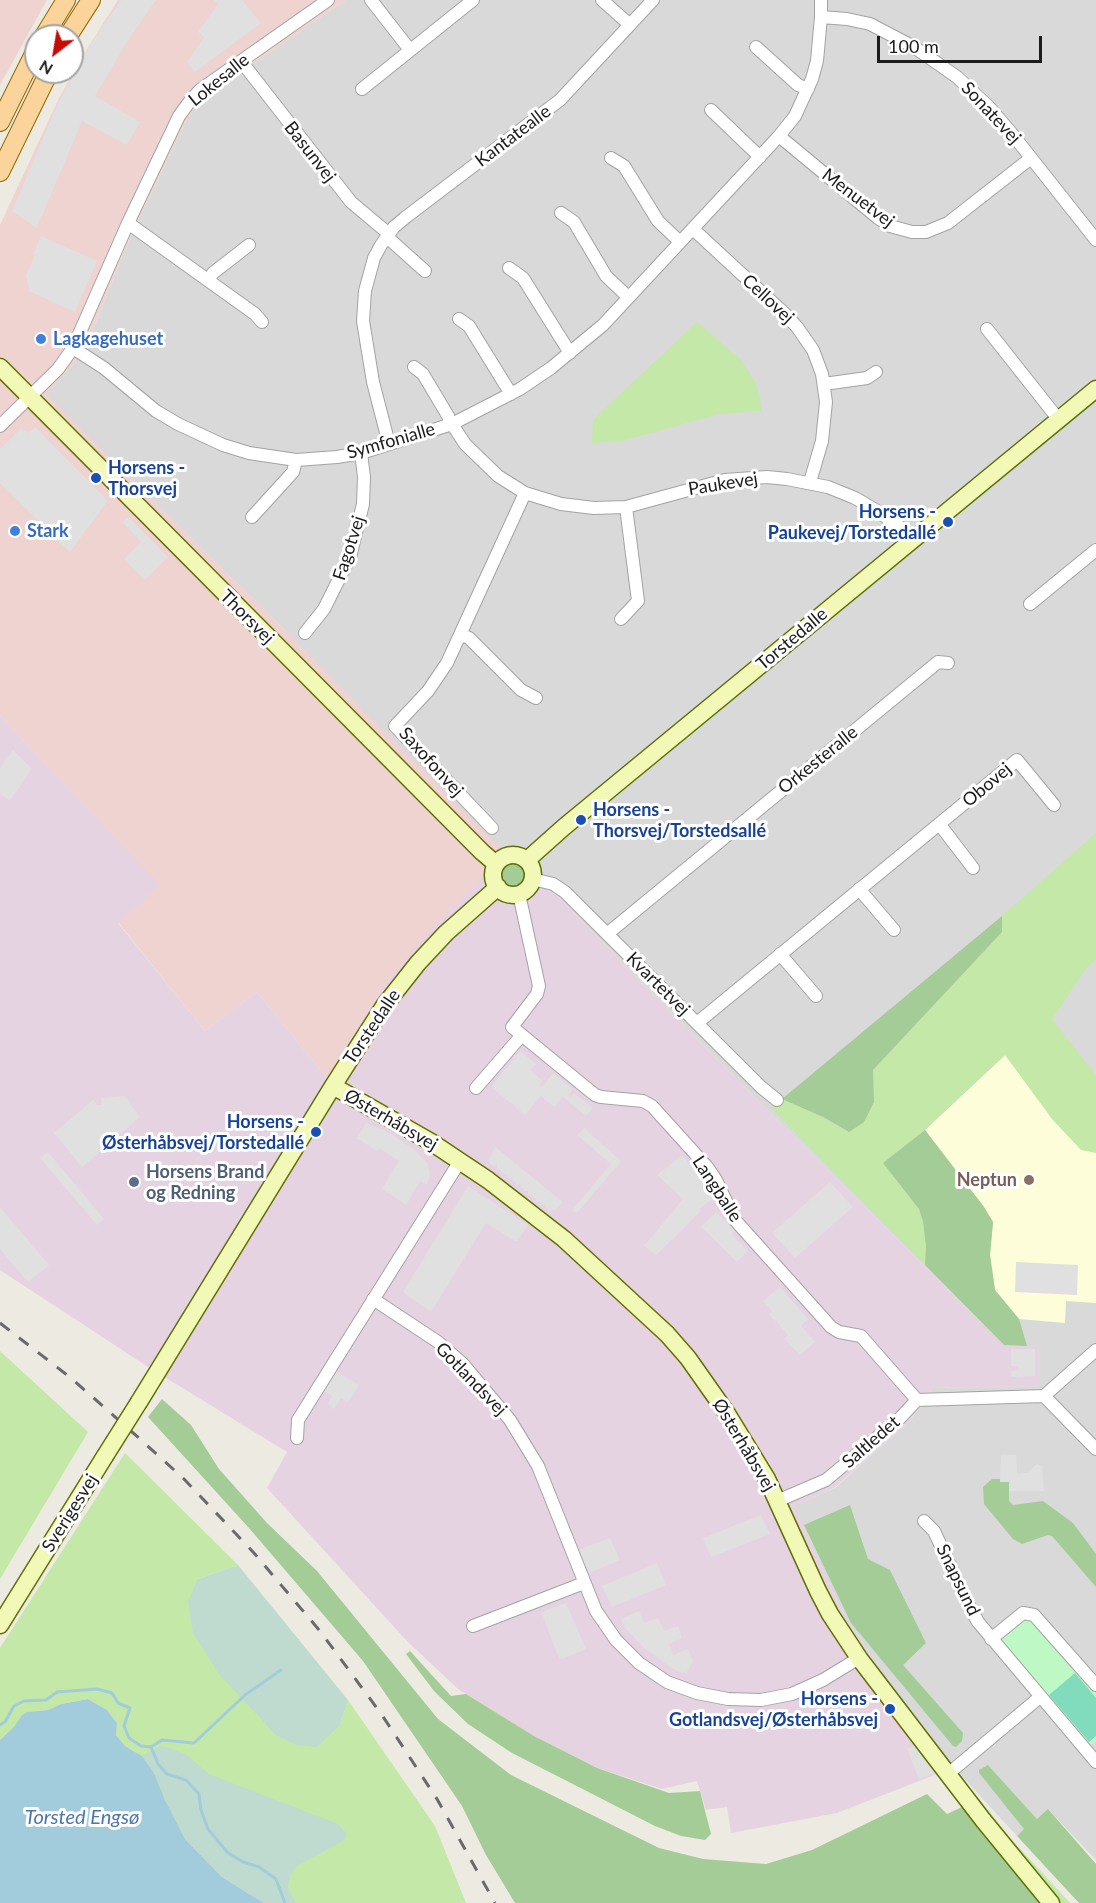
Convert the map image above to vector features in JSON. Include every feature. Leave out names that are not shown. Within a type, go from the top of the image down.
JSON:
[{"type":"main road","points":[[51,24],[66,0]]},
{"type":"main road","points":[[76,24],[91,0]]},
{"type":"main road","points":[[0,122],[24,74]]},
{"type":"main road","points":[[0,172],[43,84]]},
{"type":"street","name":"Lokesalle","points":[[0,426],[58,369],[73,348],[128,223],[179,116],[201,90],[328,0]]},
{"type":"street","points":[[371,0],[410,50]]},
{"type":"street","points":[[362,89],[473,0]]},
{"type":"street","points":[[602,0],[630,25]]},
{"type":"street","name":"Kantatealle","points":[[389,444],[372,382],[364,336],[363,307],[374,258],[388,235],[406,217],[560,100],[653,0]]},
{"type":"street","name":"Symfonialle","points":[[73,348],[105,368],[156,411],[201,436],[249,453],[316,459],[361,453],[451,424],[512,394],[570,353],[603,325],[779,136],[795,116],[808,89],[817,61],[821,0]]},
{"type":"street","name":"Sonatevej","points":[[821,17],[870,24],[938,63],[976,93],[1096,240]]},
{"type":"street","points":[[756,47],[798,85],[808,89]]},
{"type":"street","name":"Basunvej","points":[[241,61],[351,202],[388,235]]},
{"type":"street","points":[[711,110],[760,157]]},
{"type":"street","name":"Menuetvej","points":[[779,136],[890,226],[912,232],[926,232],[948,223],[1031,158]]},
{"type":"street","points":[[611,158],[624,166],[658,221],[680,242]]},
{"type":"street","points":[[561,213],[574,222],[606,276],[628,297]]},
{"type":"street","points":[[128,223],[255,314],[262,322]]},
{"type":"street","name":"Cellovej","points":[[693,229],[797,327],[813,350],[824,384],[826,402],[822,441],[810,482]]},
{"type":"street","points":[[388,235],[425,272]]},
{"type":"street","points":[[208,280],[213,273],[249,245]]},
{"type":"street","points":[[509,268],[523,278],[570,353]]},
{"type":"street","points":[[459,319],[469,326],[512,394]]},
{"type":"street","points":[[987,329],[1059,420]]},
{"type":"street","name":"Thorsvej","points":[[0,367],[496,864]]},
{"type":"street","name":"Symfonialle","points":[[414,367],[423,374],[451,424]]},
{"type":"street","points":[[824,384],[867,378],[876,372]]},
{"type":"street","name":"Torstedalle","points":[[527,860],[1096,389]]},
{"type":"street","name":"Paukevej","points":[[451,424],[481,462],[505,482],[525,493],[579,507],[626,507],[725,480],[767,477],[810,482],[855,498],[885,516],[913,539]]},
{"type":"street","name":"Fagotvej","points":[[305,633],[324,609],[350,557],[363,504],[364,477],[361,453]]},
{"type":"street","points":[[252,517],[293,472],[296,459]]},
{"type":"street","name":"Saxofonvej","points":[[492,828],[395,726],[440,676],[462,635],[525,493]]},
{"type":"street","points":[[621,619],[639,601],[626,507]]},
{"type":"street","points":[[1030,603],[1096,550]]},
{"type":"street","points":[[462,635],[469,638],[521,690],[536,698]]},
{"type":"street","name":"Orkesteralle","points":[[608,934],[938,662],[948,663]]},
{"type":"street","name":"Obovej","points":[[697,1023],[1017,760],[1054,805]]},
{"type":"street","points":[[940,825],[973,868]]},
{"type":"street","points":[[510,855],[520,856],[527,860],[531,866],[533,879],[528,889],[519,894],[508,895],[498,887],[493,876],[496,864],[503,857],[510,855]]},
{"type":"street","name":"Kvartetvej","points":[[533,879],[559,887],[761,1087],[777,1100]]},
{"type":"street","name":"Torstedalle","points":[[139,1402],[333,1086],[402,983],[446,933],[498,887]]},
{"type":"street","points":[[859,889],[894,930]]},
{"type":"street","points":[[476,1088],[522,1035],[512,1027],[537,994],[539,986],[519,894]]},
{"type":"street","points":[[780,954],[816,996]]},
{"type":"street","name":"Langballe","points":[[522,1035],[595,1095],[642,1101],[652,1106],[708,1168],[735,1220],[831,1327],[838,1332],[861,1336],[917,1400]]},
{"type":"street","name":"Østerhåbsvej","points":[[333,1086],[430,1142],[488,1180],[564,1239],[667,1334],[726,1412],[767,1479],[818,1591],[859,1658],[1051,1903]]},
{"type":"street","points":[[297,1438],[298,1420],[460,1161]]},
{"type":"street","name":"Gotlandsvej","points":[[373,1299],[438,1342],[478,1381],[510,1420],[538,1466],[596,1611],[612,1635],[634,1659],[667,1682],[697,1693],[728,1699],[761,1700],[792,1694],[823,1680],[859,1658]]},
{"type":"street","points":[[917,1400],[1044,1396],[1096,1350]]},
{"type":"street","points":[[1044,1396],[1096,1449]]},
{"type":"street","name":"Saltledet","points":[[777,1501],[826,1480],[900,1418],[917,1400]]},
{"type":"street","name":"Sverigesvej","points":[[0,1625],[139,1402]]},
{"type":"street","name":"Snapsund","points":[[924,1521],[934,1531],[968,1604],[991,1640],[1040,1697],[1092,1748],[1096,1762]]},
{"type":"street","points":[[473,1626],[584,1583]]},
{"type":"street","points":[[991,1640],[1023,1613],[1034,1615],[1096,1686]]},
{"type":"street","points":[[948,1774],[1040,1697]]},
{"type":"shaded area","points":[[0,0],[47,0],[34,24],[24,24],[24,42],[0,85]]},
{"type":"shaded area","points":[[118,0],[346,0],[235,76],[195,108],[130,238],[89,340],[76,362],[46,394],[285,630],[496,844],[513,871],[389,980],[327,1078],[257,992],[205,1031],[118,922],[159,885],[0,716],[0,225],[67,84],[84,84],[84,54]]},
{"type":"shaded area","points":[[121,0],[156,0],[127,42],[95,96],[140,122],[127,145],[82,121],[37,228],[12,211],[57,105],[69,84],[84,84],[84,56]]},
{"type":"shaded area","points":[[213,0],[242,0],[261,23],[195,72],[187,62],[204,37],[198,32],[218,4]]},
{"type":"shaded area","points":[[346,0],[1096,0],[1096,1860],[1049,1810],[1037,1819],[988,1765],[979,1773],[1025,1829],[1017,1836],[947,1760],[920,1727],[849,1625],[793,1506],[835,1488],[904,1426],[931,1396],[930,1388],[1039,1386],[1004,1345],[767,1110],[555,894],[513,871],[285,630],[45,394],[76,362],[89,340],[130,238],[195,107],[235,76]]},
{"type":"shaded area","points":[[41,236],[97,261],[75,312],[29,291],[26,275]]},
{"type":"shaded area","points":[[35,427],[108,501],[70,552],[57,540],[63,532],[57,526],[50,532],[0,483],[0,449],[22,428],[28,433]]},
{"type":"shaded area","points":[[128,517],[168,557],[145,580],[124,559],[141,542],[122,522]]},
{"type":"shaded area","points":[[0,716],[160,885],[118,923],[205,1031],[257,992],[327,1078],[389,980],[431,929],[483,878],[513,871],[555,894],[767,1110],[1004,1345],[1039,1347],[1040,1386],[930,1388],[931,1395],[904,1426],[834,1488],[794,1506],[849,1625],[920,1727],[947,1760],[937,1774],[837,1813],[731,1833],[727,1807],[706,1810],[697,1781],[662,1789],[597,1768],[534,1736],[458,1689],[407,1641],[267,1488],[287,1452],[145,1365],[0,1270]]},
{"type":"shaded area","points":[[13,750],[32,769],[10,800],[0,794],[0,768]]},
{"type":"shaded area","points":[[520,1051],[536,1064],[530,1070],[542,1080],[539,1085],[542,1087],[553,1073],[573,1089],[568,1095],[571,1097],[574,1093],[593,1108],[586,1116],[563,1097],[554,1107],[541,1096],[525,1115],[491,1087]]},
{"type":"shaded area","name":"Neptun","points":[[1005,1055],[1096,1152],[1096,1303],[1066,1301],[1065,1323],[1019,1319],[995,1290],[990,1255],[993,1222],[925,1130]]},
{"type":"shaded area","points":[[125,1096],[140,1117],[82,1167],[54,1133],[93,1100],[97,1105],[102,1105],[101,1098]]},
{"type":"shaded area","points":[[366,1123],[388,1132],[415,1150],[428,1164],[430,1173],[427,1185],[420,1181],[406,1205],[382,1189],[399,1161],[357,1138]]},
{"type":"shaded area","points":[[584,1128],[621,1161],[577,1213],[572,1210],[611,1164],[577,1135]]},
{"type":"shaded area","points":[[495,1147],[563,1202],[555,1210],[549,1211],[544,1204],[540,1205],[540,1201],[536,1202],[536,1198],[528,1195],[528,1191],[524,1191],[520,1184],[516,1185],[516,1181],[513,1182],[512,1178],[509,1179],[508,1175],[501,1172],[501,1169],[497,1169],[497,1165],[493,1166],[488,1161]]},
{"type":"shaded area","points":[[48,1152],[104,1219],[97,1225],[40,1158]]},
{"type":"shaded area","points":[[682,1155],[715,1197],[699,1209],[701,1211],[656,1255],[644,1246],[683,1199],[657,1175]]},
{"type":"shaded area","points":[[830,1182],[853,1207],[795,1258],[772,1233]]},
{"type":"shaded area","points":[[468,1186],[528,1225],[517,1242],[486,1223],[431,1312],[403,1292]]},
{"type":"shaded area","points":[[0,1207],[49,1265],[28,1282],[0,1249]]},
{"type":"shaded area","points":[[716,1212],[735,1230],[732,1234],[748,1251],[737,1262],[701,1227]]},
{"type":"shaded area","points":[[1016,1262],[1078,1265],[1077,1295],[1015,1292]]},
{"type":"shaded area","points":[[780,1287],[808,1319],[801,1326],[815,1342],[800,1355],[784,1338],[788,1335],[769,1314],[772,1311],[763,1301]]},
{"type":"shaded area","points":[[1011,1349],[1035,1349],[1035,1376],[1011,1377],[1012,1371],[1019,1370],[1018,1366],[1011,1366]]},
{"type":"shaded area","points":[[336,1371],[359,1385],[348,1402],[341,1398],[334,1409],[328,1404],[332,1396],[324,1391]]},
{"type":"shaded area","points":[[1001,1455],[1016,1455],[1017,1474],[1027,1473],[1037,1464],[1042,1466],[1044,1491],[1009,1491],[1009,1482],[1000,1482]]},
{"type":"shaded area","points":[[761,1515],[770,1534],[711,1557],[703,1538]]},
{"type":"shaded area","points":[[610,1538],[620,1560],[589,1573],[578,1550]]},
{"type":"shaded area","points":[[657,1563],[666,1585],[612,1607],[602,1586]]},
{"type":"shaded area","points":[[238,1565],[348,1700],[340,1725],[317,1747],[296,1745],[276,1735],[219,1674],[193,1633],[188,1601],[198,1579]]},
{"type":"shaded area","points":[[566,1603],[586,1649],[562,1659],[559,1658],[541,1612]]},
{"type":"shaded area","points":[[639,1611],[644,1623],[658,1618],[664,1631],[678,1626],[682,1638],[669,1644],[673,1655],[688,1649],[693,1661],[686,1674],[673,1669],[644,1648],[625,1628],[621,1619]]},
{"type":"shaded area","points":[[916,1745],[937,1772],[919,1779],[907,1749]]},
{"type":"shaded area","points":[[160,1746],[185,1754],[209,1774],[338,1824],[346,1833],[346,1838],[341,1842],[297,1866],[290,1875],[288,1888],[296,1903],[264,1903],[222,1877],[185,1839],[154,1773],[142,1756]]},
{"type":"green space","points":[[697,322],[740,359],[754,380],[760,398],[761,411],[720,414],[622,441],[592,443],[593,420]]},
{"type":"green space","points":[[1096,833],[1096,959],[1085,970],[1052,1019],[1096,1075],[1096,1153],[1081,1150],[1052,1119],[1005,1055],[925,1130],[883,1163],[919,1209],[926,1246],[925,1265],[771,1108],[782,1099],[823,1117],[848,1132],[874,1102],[873,1070],[1002,932],[1002,916]]},
{"type":"green space","points":[[513,862],[523,866],[527,876],[523,886],[513,890],[503,886],[499,876],[503,866]]},
{"type":"green space","points":[[1002,916],[1002,932],[873,1070],[874,1102],[864,1122],[849,1132],[823,1117],[782,1099]]},
{"type":"green space","points":[[925,1130],[993,1222],[990,1255],[995,1290],[1019,1319],[1027,1346],[1004,1345],[925,1265],[926,1246],[919,1209],[883,1163]]},
{"type":"green space","points":[[0,1351],[88,1432],[0,1579]]},
{"type":"green space","points":[[162,1399],[191,1425],[219,1469],[267,1523],[317,1571],[438,1719],[511,1775],[659,1848],[703,1859],[766,1864],[812,1850],[927,1794],[947,1814],[962,1807],[1040,1903],[515,1903],[486,1855],[462,1806],[363,1661],[249,1528],[148,1417]]},
{"type":"green space","points":[[125,1453],[238,1565],[198,1579],[340,1725],[348,1700],[435,1826],[466,1903],[264,1903],[185,1839],[142,1756],[125,1746],[116,1735],[117,1723],[107,1710],[88,1699],[61,1704],[48,1710],[28,1712],[21,1716],[14,1728],[0,1740],[0,1648]]},
{"type":"green space","points":[[992,1479],[1009,1482],[1009,1501],[1013,1505],[1043,1501],[1073,1523],[1096,1554],[1096,1587],[1052,1536],[1048,1535],[1022,1544],[1013,1539],[984,1504],[983,1487]]},
{"type":"green space","points":[[850,1505],[868,1559],[890,1570],[926,1643],[903,1665],[963,1733],[962,1741],[956,1747],[851,1623],[804,1525]]},
{"type":"green space","points":[[1026,1617],[1031,1617],[1096,1693],[1096,1741],[1092,1744],[1085,1744],[1001,1645],[1001,1638]]},
{"type":"green space","points":[[410,1651],[451,1696],[466,1694],[534,1736],[597,1768],[669,1793],[700,1791],[711,1834],[705,1840],[681,1836],[655,1826],[512,1753],[468,1724],[434,1691],[406,1654]]},
{"type":"green space","points":[[1075,1673],[1096,1698],[1096,1736],[1089,1742],[1049,1695]]},
{"type":"green space","points":[[988,1765],[1037,1819],[1048,1809],[1096,1864],[1096,1903],[1079,1903],[1017,1836],[1024,1829],[979,1773],[979,1770]]},
{"type":"green space","points":[[976,1795],[1011,1839],[1070,1903],[1060,1903],[1006,1840]]},
{"type":"water","name":"Torsted Engsø","points":[[88,1699],[107,1710],[117,1723],[116,1735],[125,1746],[142,1756],[154,1773],[185,1839],[222,1877],[264,1903],[0,1903],[0,1740],[27,1712],[48,1710],[61,1704]]},
{"type":"waterway","points":[[151,1747],[162,1740],[194,1743],[245,1695],[281,1670]]},
{"type":"waterway","points":[[0,1725],[5,1722],[14,1706],[24,1701],[46,1700],[57,1692],[97,1689],[112,1693],[118,1703],[130,1708],[124,1726],[129,1738],[141,1746],[151,1747],[158,1764],[167,1774],[186,1780],[199,1794],[201,1810],[208,1829],[227,1852],[243,1862],[259,1867],[276,1879],[285,1903]]},
{"type":"railway","points":[[0,1323],[71,1378],[140,1439],[184,1479],[254,1553],[320,1631],[382,1715],[437,1799],[495,1903]]},
{"type":"place","name":"Lagkagehuset","points":[[41,339]]},
{"type":"place","name":"Horsens - Thorsvej","points":[[96,478]]},
{"type":"place","name":"Horsens - Paukevej/Torstedallé","points":[[948,522]]},
{"type":"place","name":"Stark","points":[[15,531]]},
{"type":"place","name":"Horsens - Thorsvej/Torstedsallé","points":[[581,820]]},
{"type":"place","name":"Horsens - Østerhåbsvej/Torstedallé","points":[[316,1132]]},
{"type":"place","name":"Neptun","points":[[1029,1180]]},
{"type":"place","name":"Horsens Brand og Redning","points":[[134,1182]]},
{"type":"place","name":"Horsens - Gotlandsvej/Østerhåbsvej","points":[[890,1709]]}]
